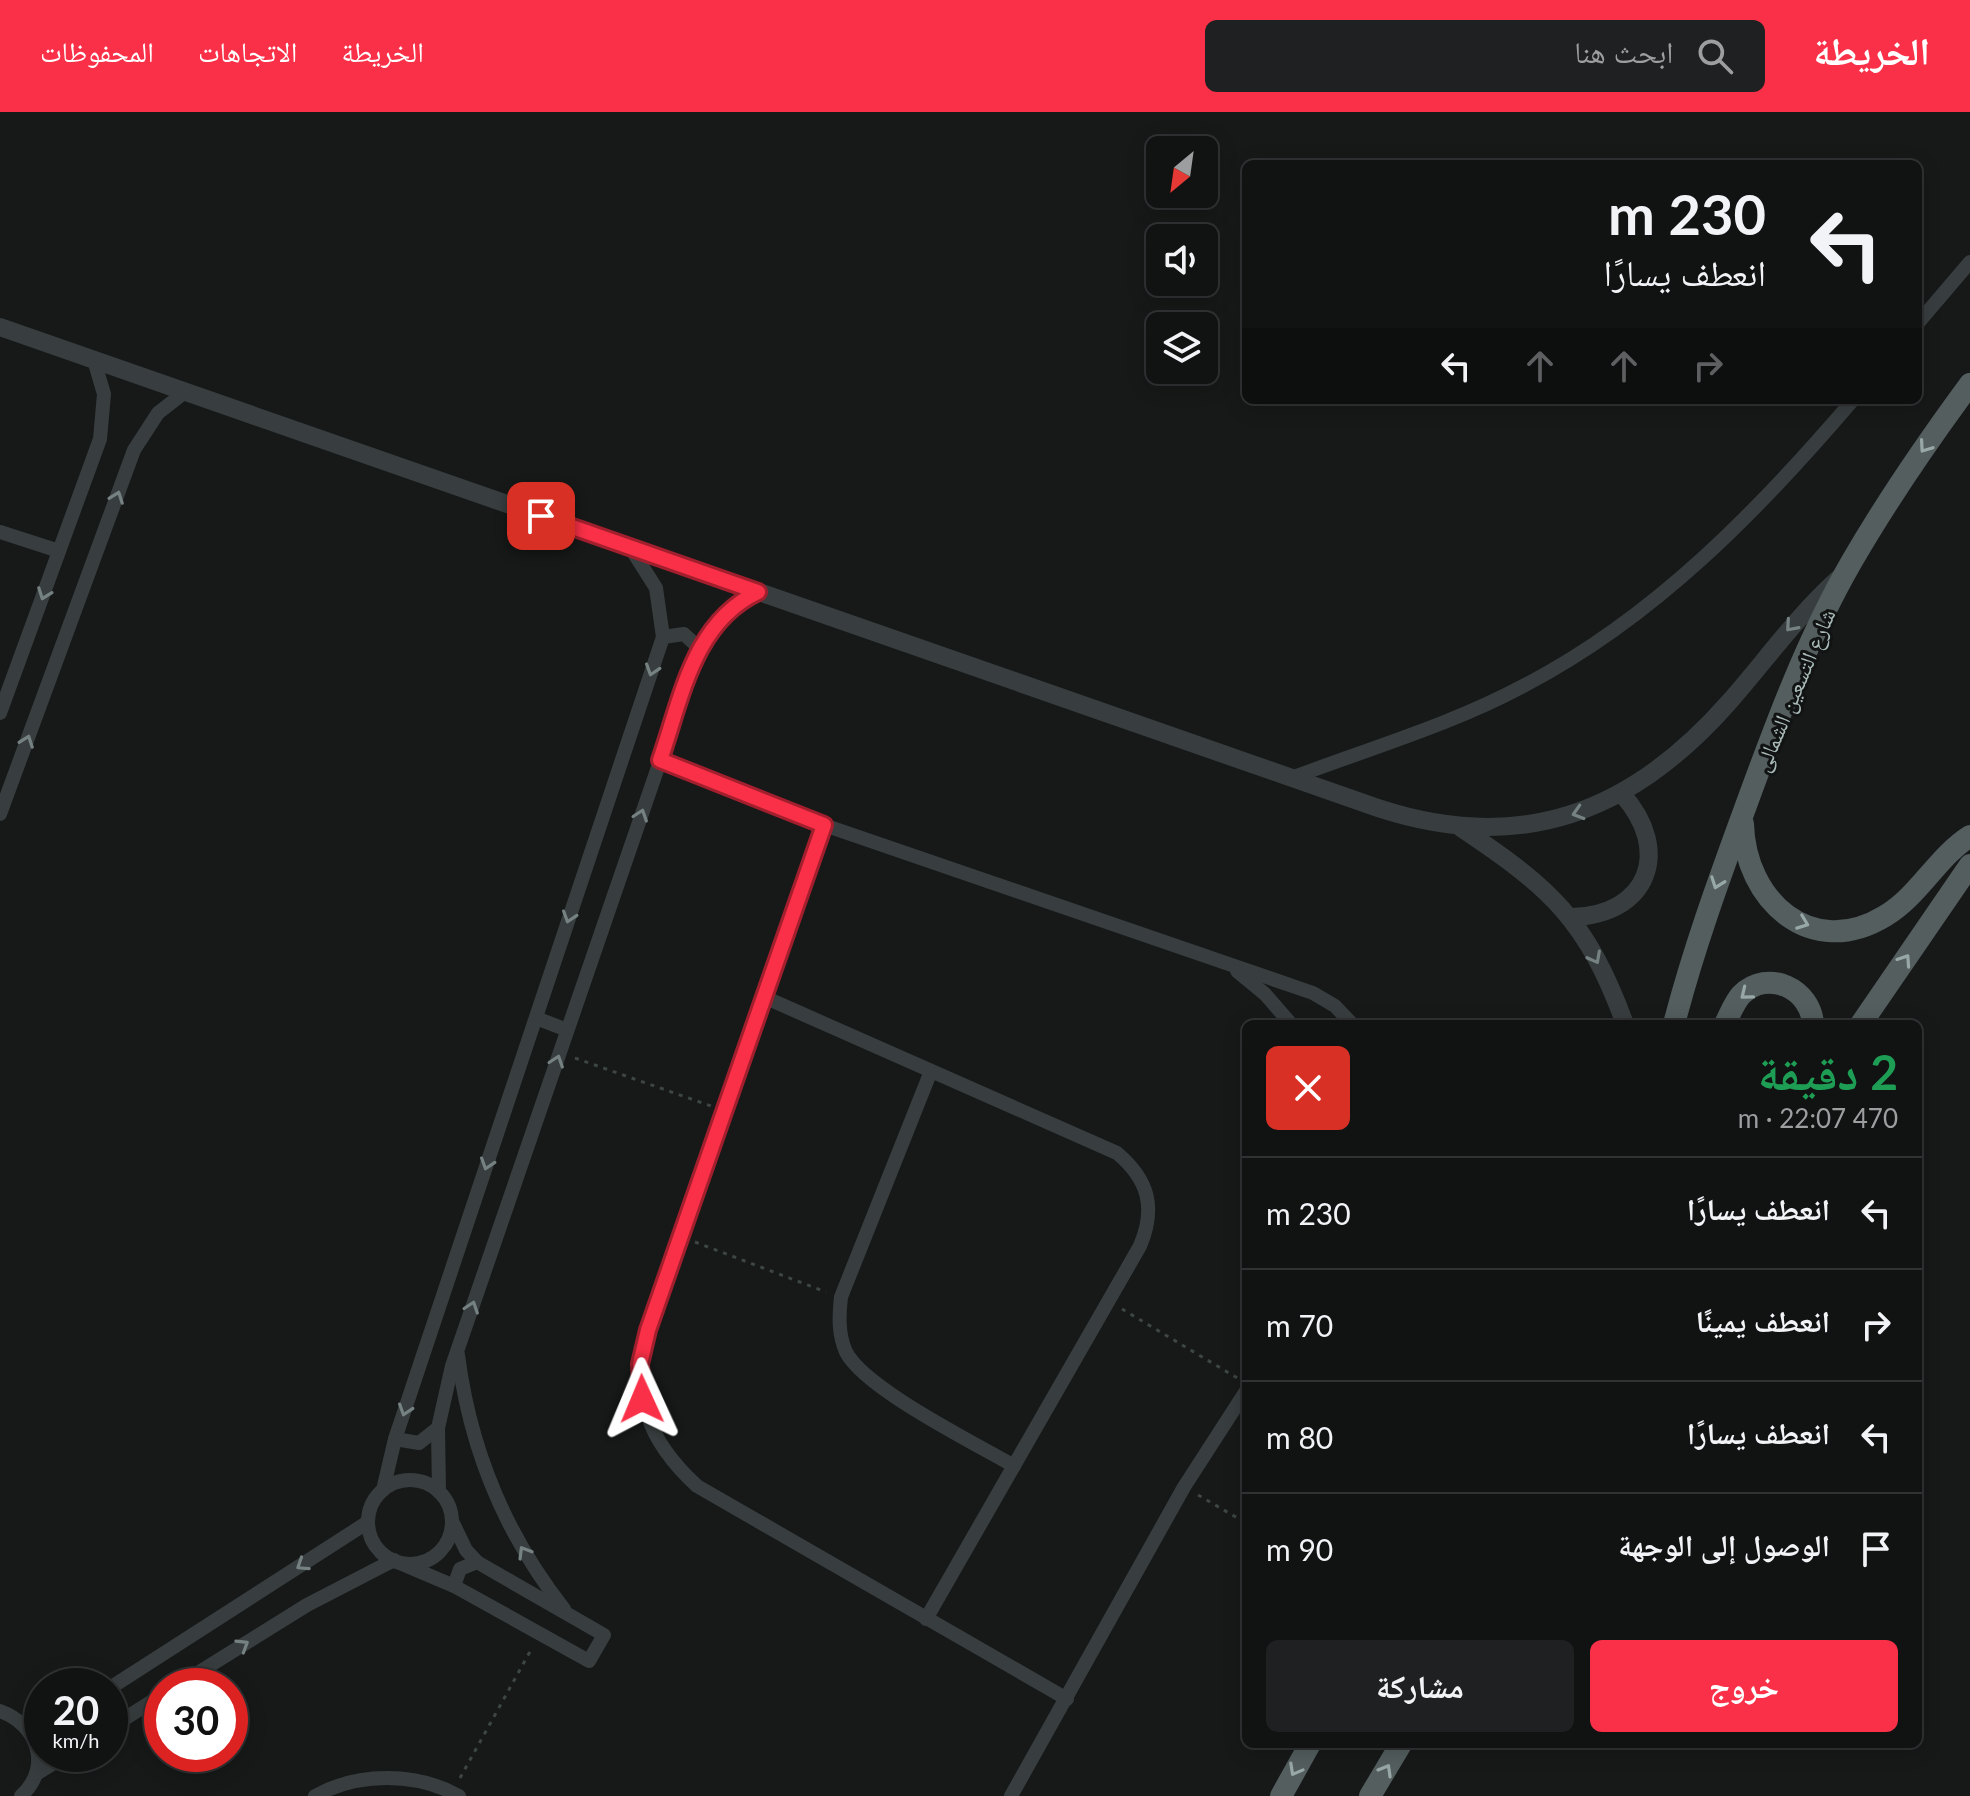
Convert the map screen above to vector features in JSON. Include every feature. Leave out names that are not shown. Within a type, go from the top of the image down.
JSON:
[{"type":"main road","name":"شارع التسعين الشمالى","points":[[1675,1020],[1695,942],[1772,734],[1846,572],[1891,498],[1970,384]]},
{"type":"main road","points":[[1742,815],[1744,851],[1760,889],[1790,917],[1829,930],[1870,924],[1894,910],[1949,852],[1970,836]]},
{"type":"main road","points":[[1864,1020],[1970,865]]},
{"type":"main road","points":[[1727,1020],[1741,995],[1761,984],[1773,983],[1784,985],[1804,998],[1812,1020]]},
{"type":"main road","points":[[1281,1796],[1308,1748]]},
{"type":"main road","points":[[1370,1796],[1399,1748]]},
{"type":"street","points":[[1922,318],[1970,262]]},
{"type":"street","points":[[0,327],[1401,815],[1461,828],[1566,817],[1622,794],[1665,764],[1709,724],[1800,616],[1846,572]]},
{"type":"street","points":[[0,713],[104,424],[104,394],[94,360]]},
{"type":"street","points":[[0,814],[134,450],[158,413],[185,392]]},
{"type":"street","points":[[1294,777],[1524,686],[1599,642],[1659,596],[1717,545],[1845,404]]},
{"type":"street","points":[[0,532],[59,551]]},
{"type":"street","points":[[383,1490],[395,1439],[663,637],[656,588],[630,547]]},
{"type":"street","points":[[439,1492],[438,1428],[458,1349],[699,648],[725,613],[758,592]]},
{"type":"street","points":[[663,637],[684,634],[699,648]]},
{"type":"street","points":[[660,760],[824,825],[1155,936],[1234,968],[1313,993],[1335,1006],[1348,1020]]},
{"type":"street","points":[[1572,917],[1613,911],[1631,898],[1644,879],[1649,857],[1647,835],[1622,794]]},
{"type":"street","points":[[824,825],[648,1330],[640,1364],[645,1410],[653,1433],[671,1462],[697,1486],[1067,1699]]},
{"type":"street","points":[[1461,828],[1523,869],[1572,917],[1610,985],[1623,1020]]},
{"type":"street","points":[[1234,968],[1265,994],[1288,1020]]},
{"type":"street","points":[[764,997],[1117,1153],[1134,1167],[1145,1185],[1150,1206],[1149,1227],[1110,1301],[926,1619]]},
{"type":"street","points":[[536,1018],[567,1030]]},
{"type":"street","points":[[931,1071],[841,1297],[840,1335],[858,1368],[872,1381],[1014,1466]]},
{"type":"street","points":[[458,1349],[470,1421],[493,1491],[519,1543],[570,1615]]},
{"type":"street","points":[[1011,1796],[1184,1487],[1242,1397]]},
{"type":"street","points":[[395,1439],[419,1443],[438,1428]]},
{"type":"street","points":[[412,1480],[439,1492],[449,1507],[466,1550],[477,1562],[570,1615],[604,1635],[589,1661],[454,1586],[397,1562],[377,1548],[368,1522],[373,1502],[383,1490],[399,1481],[412,1480]]},
{"type":"street","points":[[206,1668],[307,1605],[397,1562],[413,1563],[436,1554],[445,1545],[452,1521]]},
{"type":"street","points":[[128,1676],[368,1522]]},
{"type":"street","points":[[454,1586],[460,1569],[477,1562]]},
{"type":"street","points":[[0,1711],[24,1723]]},
{"type":"street","points":[[21,1796],[39,1772]]},
{"type":"street","points":[[315,1796],[357,1781],[389,1778],[422,1782],[456,1794]]},
{"type":"path","points":[[560,1053],[724,1110]]},
{"type":"path","points":[[680,1237],[841,1297]]},
{"type":"path","points":[[1110,1301],[1242,1381]]},
{"type":"path","points":[[1184,1487],[1242,1521]]},
{"type":"path","points":[[456,1794],[540,1634]]},
{"type":"route","points":[[541,516],[758,592],[735,604],[706,635],[660,760],[824,825],[648,1330],[640,1364],[642,1399]]}]
